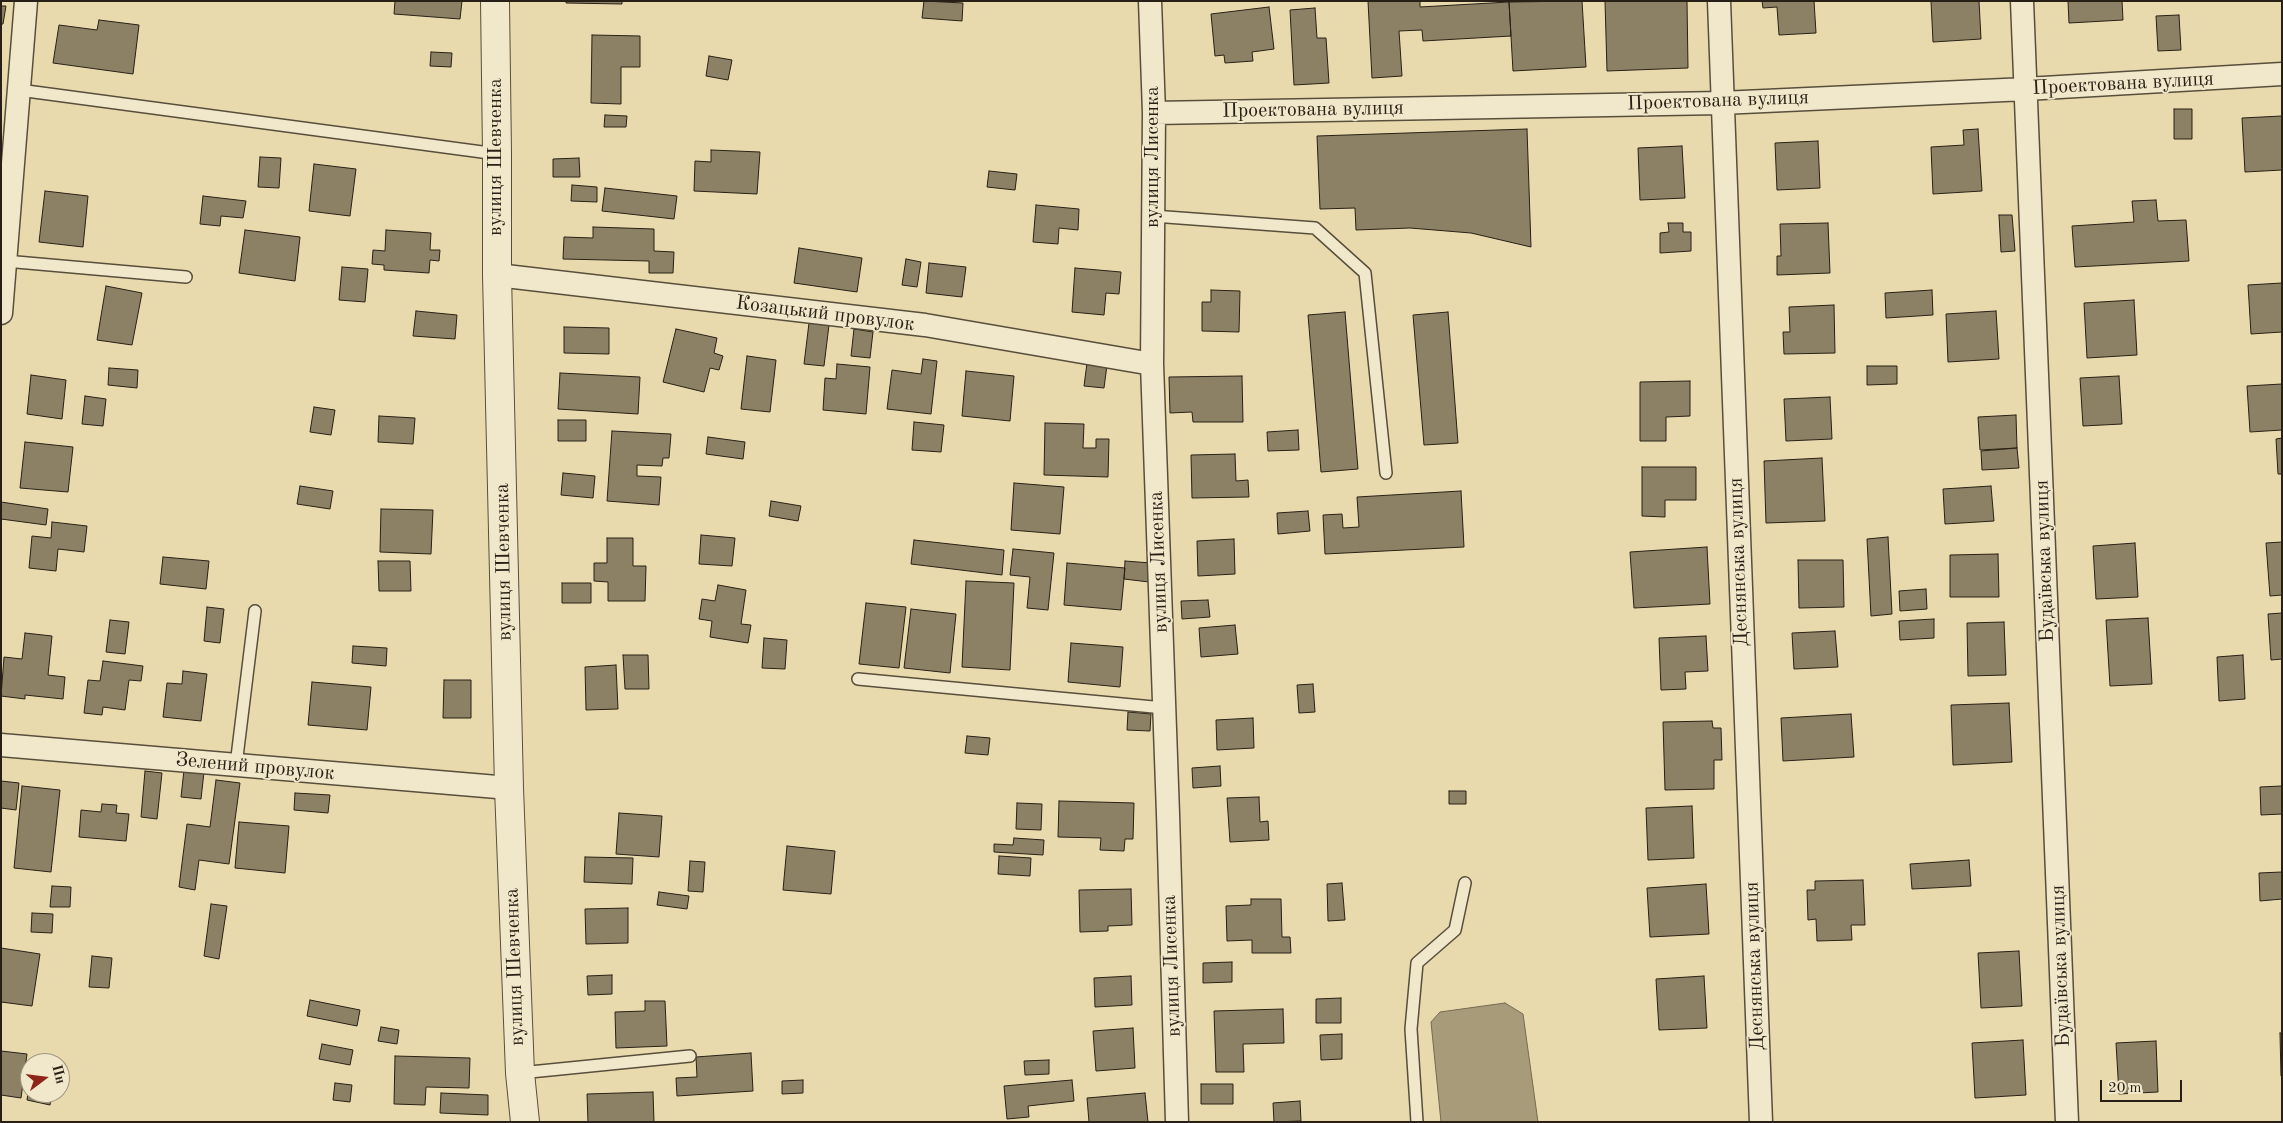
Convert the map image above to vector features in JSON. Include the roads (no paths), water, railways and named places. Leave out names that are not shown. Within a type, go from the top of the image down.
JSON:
[{"type":"street","points":[[1,313],[26,1]]},
{"type":"street","name":"вулиця Шевченка","points":[[494,1],[497,154],[496,275],[508,788],[520,1073],[525,1122]]},
{"type":"street","name":"вулиця Лисенка","points":[[1150,1],[1154,114],[1152,364],[1176,1122]]},
{"type":"street","name":"Деснянська вулиця","points":[[1719,1],[1761,1122]]},
{"type":"street","name":"Будаївська вулиця","points":[[2022,1],[2067,1122]]},
{"type":"street","name":"Проектована вулиця","points":[[1154,114],[1722,103],[2026,89],[2282,74]]},
{"type":"street","name":"Козацький провулок","points":[[496,275],[925,326],[1152,364]]},
{"type":"street","name":"Зелений провулок","points":[[1,745],[508,788]]},
{"type":"lane","points":[[19,90],[497,154]]},
{"type":"lane","points":[[1153,216],[1315,228],[1365,273],[1386,473]]},
{"type":"lane","points":[[4,268],[186,277]]},
{"type":"lane","points":[[236,765],[255,611]]},
{"type":"lane","points":[[858,679],[1164,708]]},
{"type":"lane","points":[[1417,1122],[1411,1029],[1417,963],[1455,930],[1465,883]]},
{"type":"lane","points":[[520,1073],[690,1056]]}]
